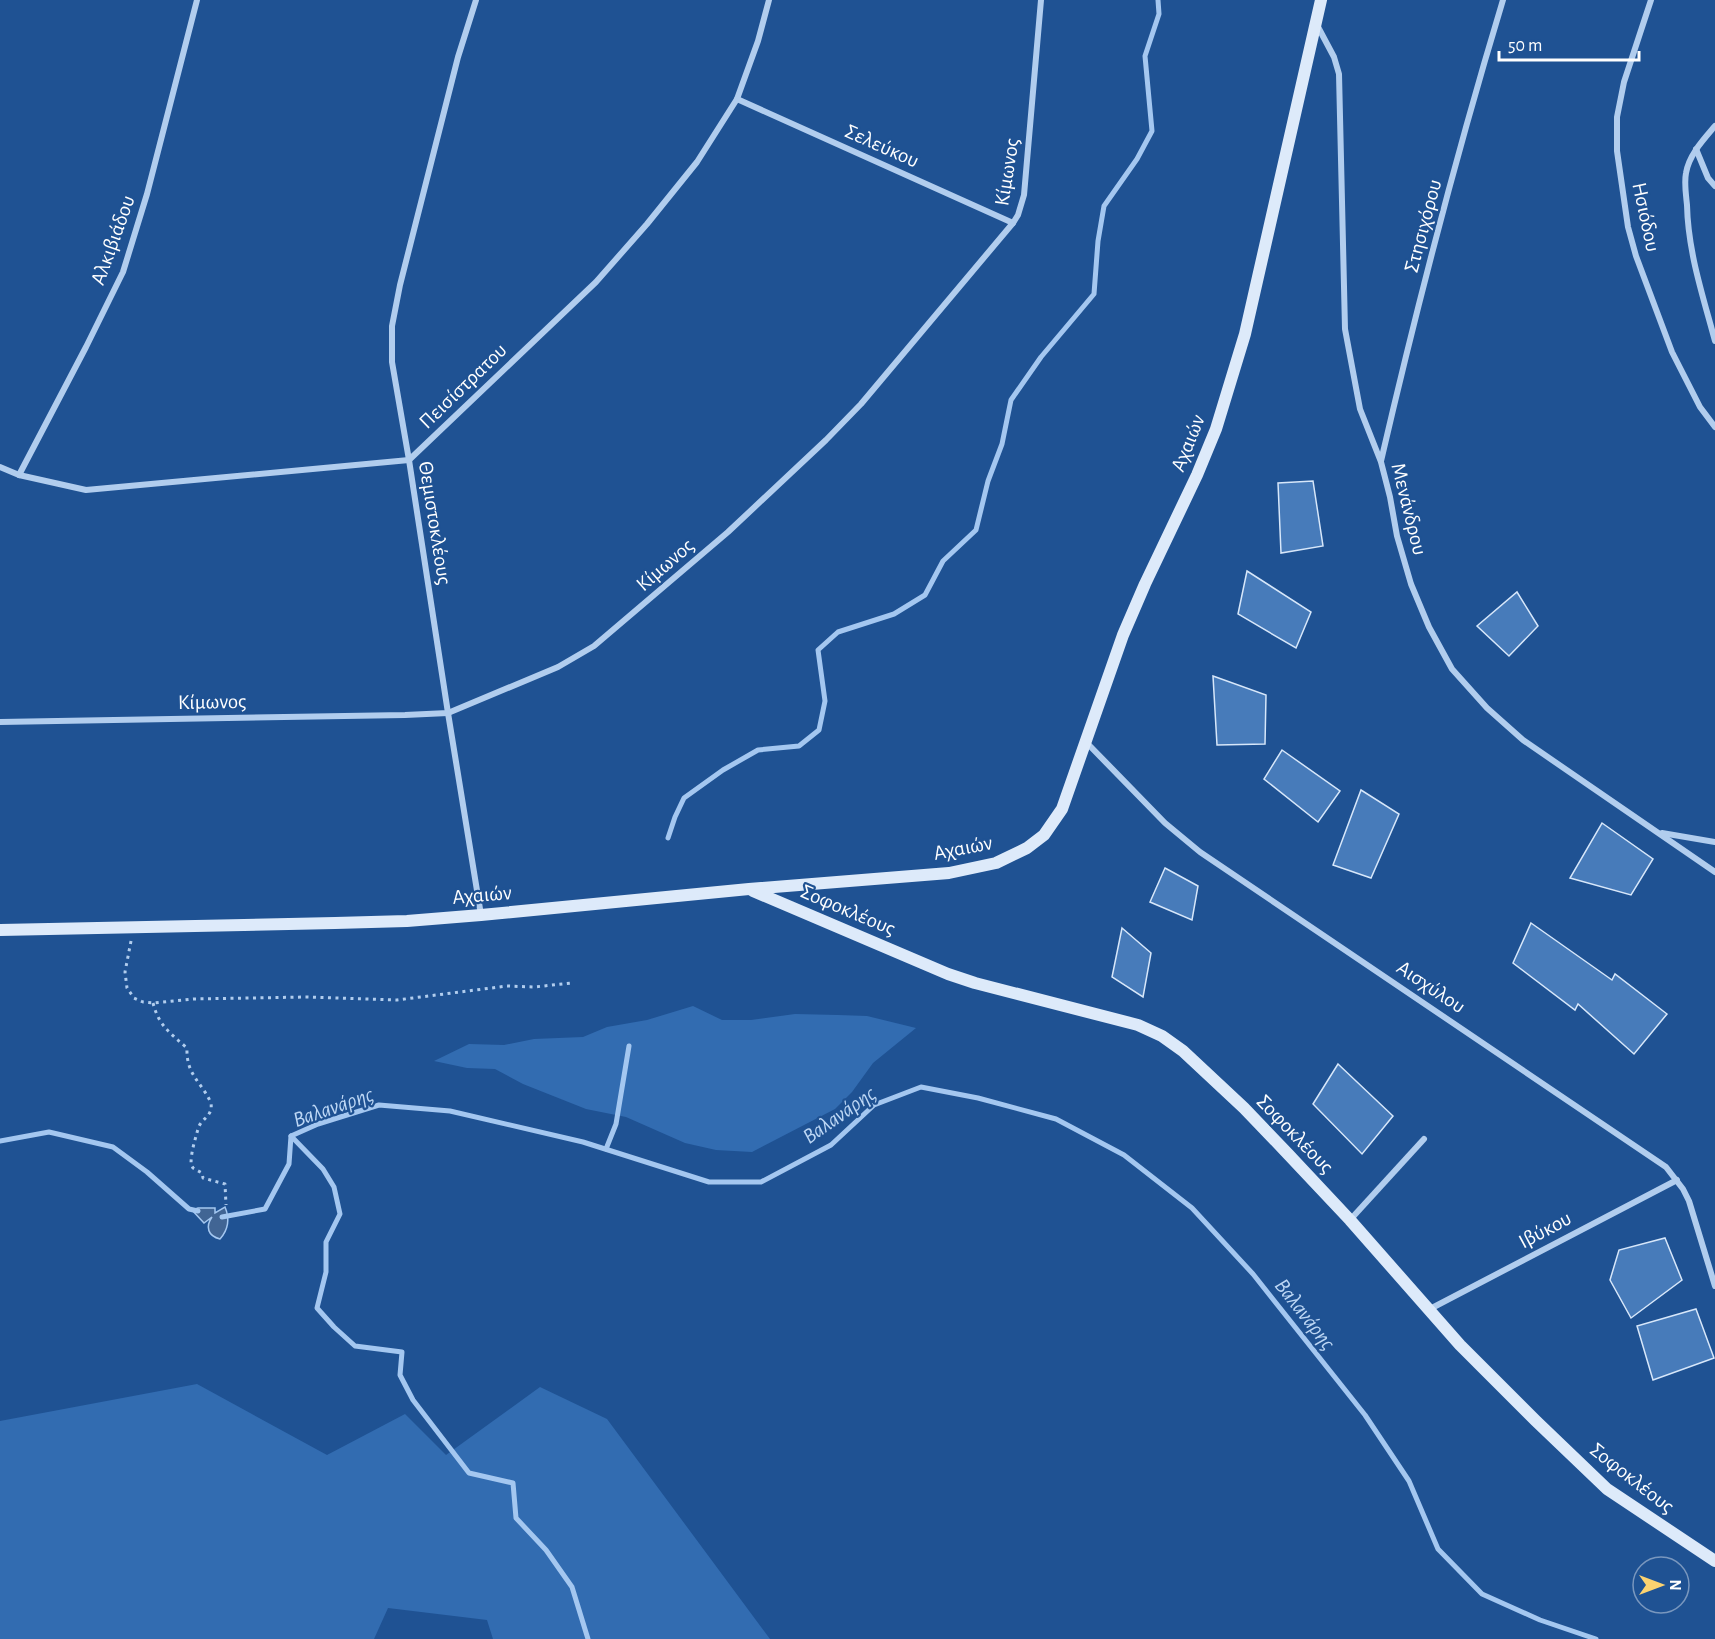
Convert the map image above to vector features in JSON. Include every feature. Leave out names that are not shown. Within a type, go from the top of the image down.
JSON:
[{"type":"main road","name":"Αχαιών","points":[[0,930],[395,921],[481,915],[749,889],[949,873],[985,867],[1011,857],[1036,842],[1056,818],[1068,793],[1144,584],[1201,465],[1227,396],[1245,334],[1321,0]]},
{"type":"main road","name":"Σοφοκλέους","points":[[749,889],[948,974],[1132,1023],[1162,1036],[1205,1070],[1258,1123],[1350,1220],[1460,1345],[1607,1489],[1715,1561]]},
{"type":"street","name":"Αλκιβιάδου","points":[[19,475],[87,347],[123,272],[147,194],[197,0]]},
{"type":"street","name":"Θεμιστοκλέους","points":[[476,0],[455,68],[400,285],[392,326],[392,362],[410,460],[447,713],[481,915]]},
{"type":"street","name":"Πεισίστρατου","points":[[410,460],[596,282],[697,162],[737,99],[758,41],[769,0]]},
{"type":"street","name":"Κίμωνος","points":[[0,722],[447,713],[579,657],[643,606],[728,532],[848,418],[1013,223],[1024,195],[1041,0]]},
{"type":"street","name":"Στησιχόρου","points":[[1381,462],[1453,178],[1503,0]]},
{"type":"street","name":"Ησιόδου","points":[[1651,0],[1624,82],[1617,117],[1617,151],[1625,205],[1636,256],[1672,352],[1700,407],[1715,427]]},
{"type":"street","name":"Μενάνδρου","points":[[1316,22],[1334,57],[1338,74],[1345,328],[1349,356],[1360,409],[1381,462],[1397,536],[1411,585],[1429,627],[1452,669],[1487,708],[1523,740],[1715,872]]},
{"type":"street","name":"Σελεύκου","points":[[737,99],[1013,223]]},
{"type":"street","points":[[1715,126],[1696,149],[1686,172],[1687,225],[1715,341]]},
{"type":"street","points":[[1696,149],[1708,178],[1715,186]]},
{"type":"street","points":[[0,467],[19,475],[86,490],[410,460]]},
{"type":"street","name":"Αισχύλου","points":[[1086,742],[1165,823],[1200,852],[1645,1150],[1666,1167],[1677,1180],[1693,1212],[1715,1286]]},
{"type":"street","points":[[1658,833],[1715,842]]},
{"type":"street","points":[[1350,1220],[1424,1139]]},
{"type":"street","name":"Ιβύκου","points":[[1428,1310],[1677,1180]]},
{"type":"path","points":[[141,928],[129,944],[125,972],[127,988],[134,998],[153,1003],[193,999],[307,997],[397,1000],[507,986],[534,987],[572,983]]},
{"type":"path","points":[[153,1003],[157,1018],[172,1036],[187,1048],[190,1071],[211,1103],[212,1109],[209,1116],[198,1128],[191,1164],[193,1168],[202,1173],[203,1178],[225,1184],[226,1204]]},
{"type":"shaded area","points":[[693,1006],[722,1020],[751,1020],[795,1014],[867,1016],[916,1028],[873,1063],[852,1092],[835,1109],[752,1152],[716,1150],[685,1143],[626,1117],[586,1109],[523,1084],[495,1069],[467,1068],[434,1061],[469,1044],[504,1045],[534,1039],[583,1037],[607,1027],[647,1020]]},
{"type":"shaded area","points":[[225,1207],[227,1224],[220,1239],[209,1231],[212,1217],[204,1223],[192,1210],[215,1208],[215,1213]]},
{"type":"shaded area","points":[[197,1384],[327,1455],[405,1414],[446,1455],[540,1387],[607,1419],[770,1639],[493,1639],[487,1620],[388,1608],[374,1639],[0,1639],[0,1421]]},
{"type":"building","points":[[1313,481],[1323,546],[1281,553],[1278,483]]},
{"type":"building","points":[[1247,571],[1311,612],[1296,648],[1238,614]]},
{"type":"building","points":[[1517,592],[1538,626],[1509,656],[1477,626]]},
{"type":"building","points":[[1213,676],[1266,695],[1265,744],[1217,745]]},
{"type":"building","points":[[1282,750],[1340,791],[1318,822],[1264,779]]},
{"type":"building","points":[[1361,790],[1399,814],[1371,878],[1333,865]]},
{"type":"building","points":[[1602,823],[1653,859],[1631,895],[1570,878]]},
{"type":"building","points":[[1165,868],[1198,886],[1192,920],[1150,902]]},
{"type":"building","points":[[1531,923],[1612,980],[1615,974],[1667,1014],[1634,1054],[1578,1004],[1575,1010],[1513,963]]},
{"type":"building","points":[[1122,928],[1151,953],[1143,997],[1112,977]]},
{"type":"building","points":[[1338,1064],[1393,1116],[1362,1154],[1313,1104]]},
{"type":"building","points":[[1665,1238],[1682,1280],[1631,1318],[1610,1280],[1619,1250]]},
{"type":"building","points":[[1696,1309],[1714,1358],[1653,1380],[1637,1326]]},
{"type":"waterway","points":[[668,838],[684,798],[723,770],[758,750],[799,746],[819,730],[825,701],[818,650],[838,632],[894,614],[925,595],[943,561],[976,530],[988,481],[1002,444],[1011,400],[1041,357],[1094,294],[1098,241],[1104,206],[1137,159],[1152,131],[1145,56],[1159,14],[1158,0]]},
{"type":"waterway","points":[[606,1149],[616,1124],[629,1046]]},
{"type":"waterway","name":"Βαλανάρης","points":[[222,1217],[265,1209],[289,1164],[291,1136],[318,1124],[379,1105],[450,1111],[583,1142],[709,1182],[761,1182],[831,1145],[874,1105],[921,1087],[978,1098],[1056,1119],[1124,1155],[1192,1208],[1253,1274],[1365,1415],[1409,1481],[1438,1549],[1482,1594],[1540,1620],[1596,1639]]},
{"type":"waterway","name":"Βαλανάρης","points":[[0,1141],[49,1132],[113,1147],[147,1172],[189,1209],[198,1211]]},
{"type":"waterway","points":[[291,1136],[323,1169],[334,1187],[340,1214],[326,1242],[326,1272],[317,1308],[355,1346],[402,1352],[400,1375],[413,1400],[469,1473],[513,1483],[516,1518],[546,1550],[572,1587],[588,1639]]}]
